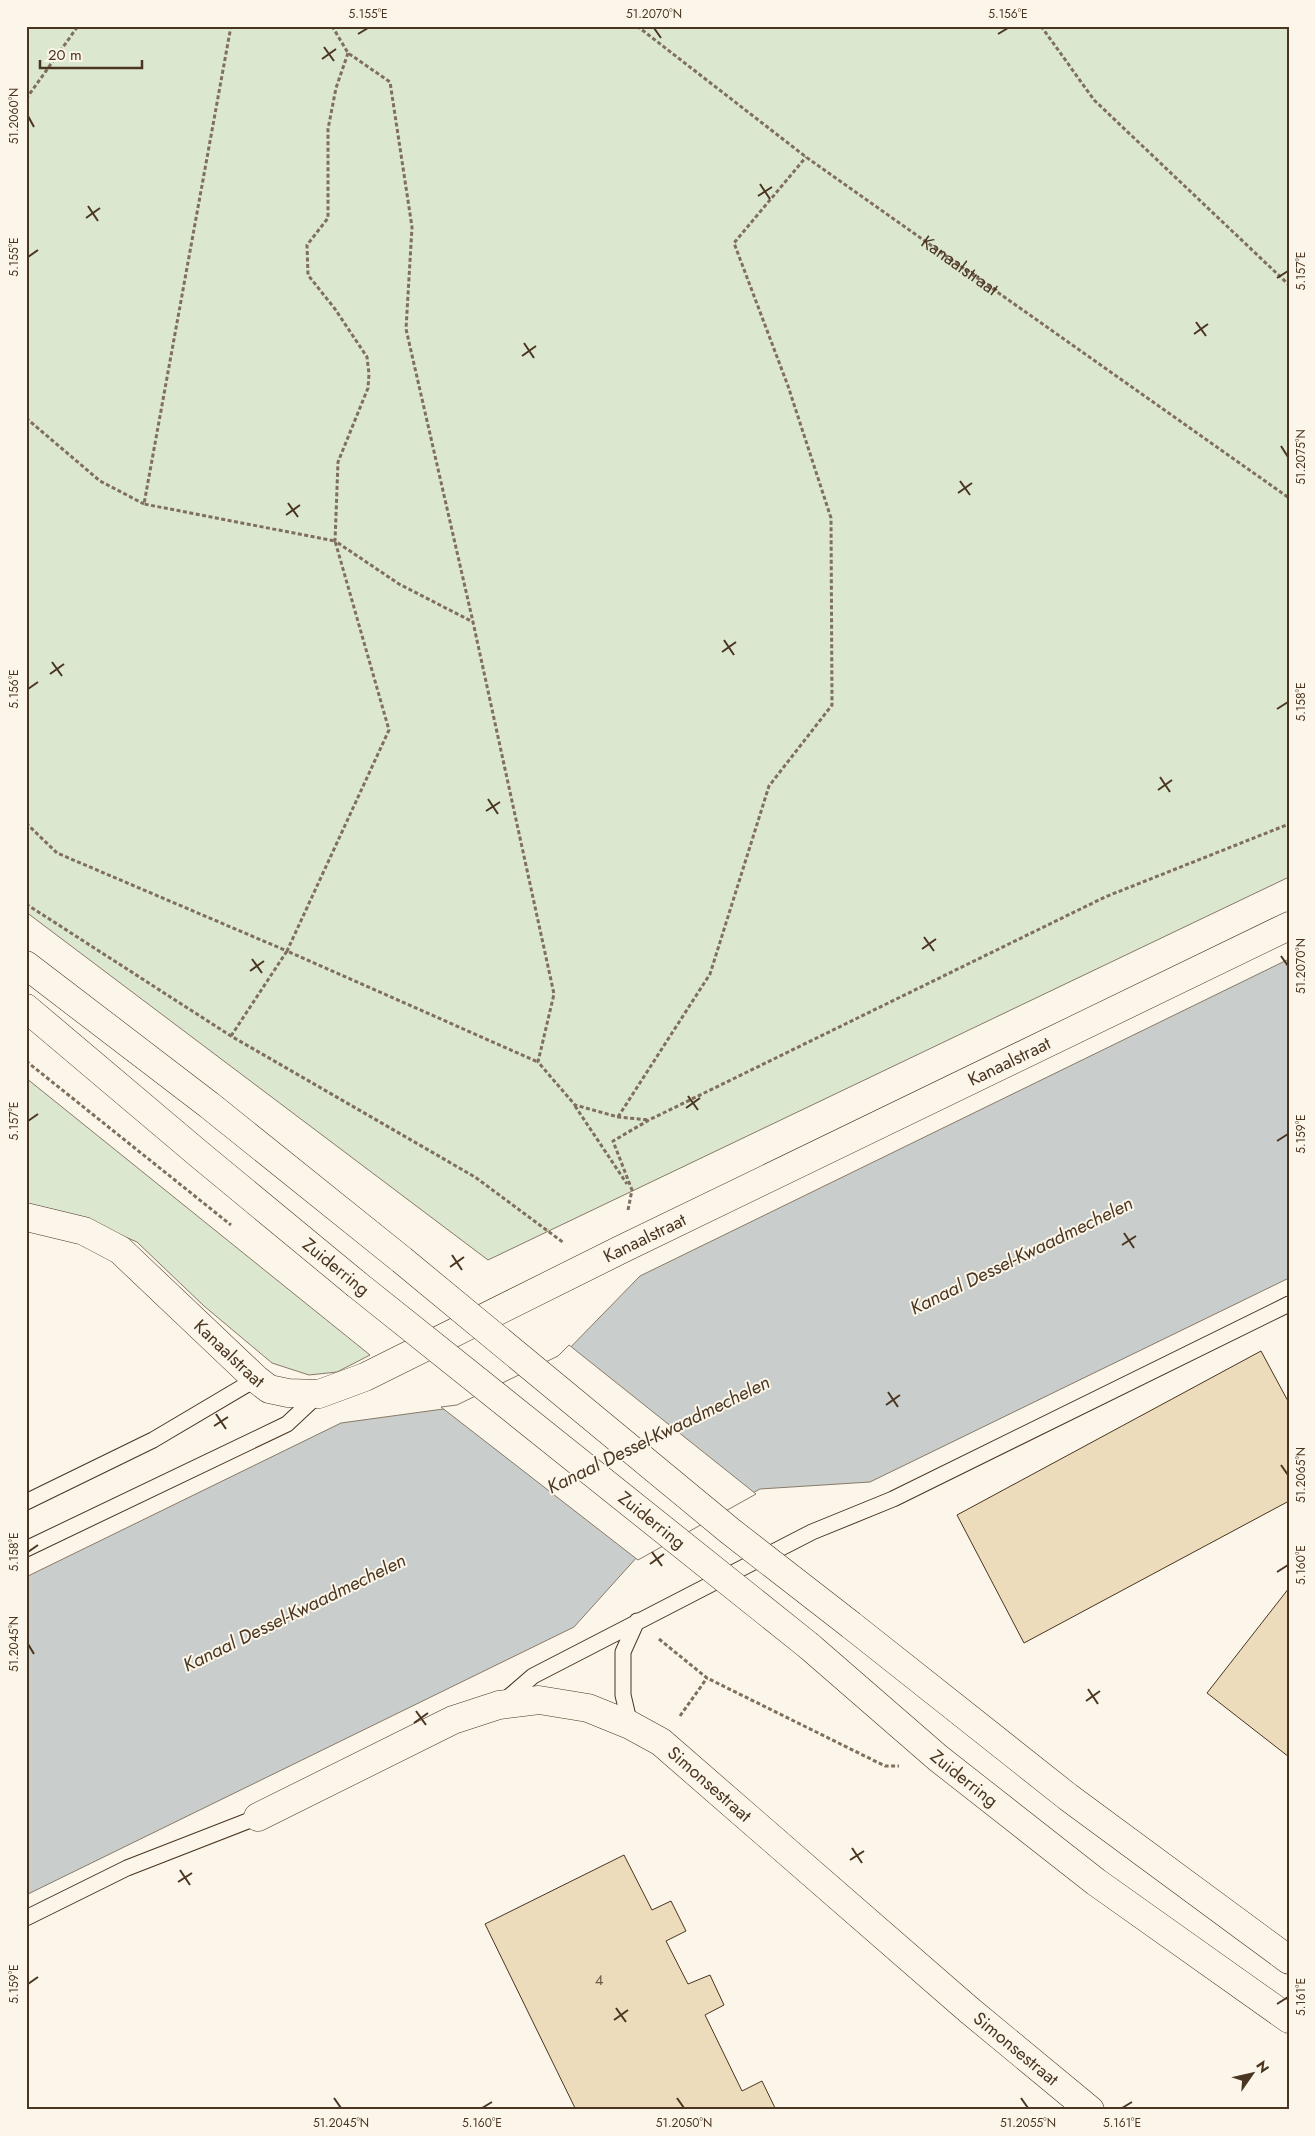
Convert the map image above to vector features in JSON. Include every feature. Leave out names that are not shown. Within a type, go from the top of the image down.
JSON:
[{"type":"main road","name":"Kanaalstraat","points":[[26,1217],[84,1231],[120,1250],[256,1379],[269,1389],[288,1393],[320,1394],[365,1377],[622,1249],[1289,926]]},
{"type":"main road","points":[[26,965],[209,1105],[402,1260],[730,1530],[1068,1797],[1289,1960]]},
{"type":"main road","name":"Zuiderring","points":[[26,1008],[200,1155],[356,1283],[809,1646],[938,1758],[1089,1876],[1289,2019]]},
{"type":"main road","name":"Simonsestraat","points":[[258,1817],[453,1720],[499,1705],[539,1700],[588,1708],[630,1725],[661,1742],[969,2010],[1090,2110]]},
{"type":"lane","points":[[499,1705],[533,1676],[812,1532],[893,1500],[1289,1304]]},
{"type":"lane","points":[[26,1502],[153,1440],[256,1379]]},
{"type":"lane","points":[[26,1550],[287,1424],[320,1394]]},
{"type":"lane","points":[[630,1725],[623,1695],[623,1652],[637,1621]]},
{"type":"lane","points":[[26,1918],[127,1868],[258,1817]]},
{"type":"path","points":[[26,99],[78,26]]},
{"type":"path","points":[[144,504],[231,26]]},
{"type":"path","points":[[332,26],[348,53],[390,82],[412,227],[406,329],[473,622],[554,994],[538,1062]]},
{"type":"path","name":"Kanaalstraat","points":[[638,26],[806,156],[1289,498]]},
{"type":"path","points":[[1041,26],[1094,100],[1289,285]]},
{"type":"path","points":[[231,1036],[287,952],[389,730],[334,541],[338,462],[368,388],[367,357],[308,275],[307,245],[328,218],[328,129],[336,88],[348,53]]},
{"type":"path","points":[[618,1117],[710,974],[769,786],[832,705],[831,518],[788,386],[734,243],[806,156]]},
{"type":"path","points":[[26,418],[100,481],[144,504],[334,541],[399,584],[473,622]]},
{"type":"path","points":[[26,823],[57,853],[538,1062],[575,1106],[632,1190]]},
{"type":"path","points":[[622,1249],[632,1190],[613,1142],[649,1120],[1105,897],[1289,824]]},
{"type":"path","points":[[26,904],[231,1036],[475,1177],[592,1264]]},
{"type":"path","points":[[26,1061],[232,1226]]},
{"type":"path","points":[[575,1106],[618,1117],[649,1120]]},
{"type":"path","points":[[637,1621],[707,1678],[885,1766],[902,1766]]},
{"type":"path","points":[[661,1742],[707,1678]]},
{"type":"green space","points":[[26,26],[1289,26],[1289,877],[488,1260],[26,912]]},
{"type":"green space","points":[[26,1078],[370,1355],[337,1372],[309,1375],[272,1363],[204,1306],[137,1242],[77,1216],[26,1204]]},
{"type":"water","name":"Kanaal Dessel-Kwaadmechelen","points":[[1289,959],[1289,1278],[870,1482],[760,1489],[638,1556],[574,1627],[26,1895],[26,1577],[341,1423],[458,1407],[560,1358],[640,1276]]},
{"type":"pier","points":[[569,1345],[756,1494],[638,1560],[441,1407],[457,1405],[558,1356]]},
{"type":"building","points":[[1261,1351],[1289,1403],[1289,1501],[1024,1643],[957,1515]]},
{"type":"building","points":[[1289,1588],[1289,1757],[1207,1693]]},
{"type":"building","points":[[624,1855],[652,1910],[671,1901],[686,1931],[666,1941],[688,1984],[710,1975],[724,2005],[705,2015],[742,2091],[762,2081],[776,2110],[576,2110],[485,1924]]}]
